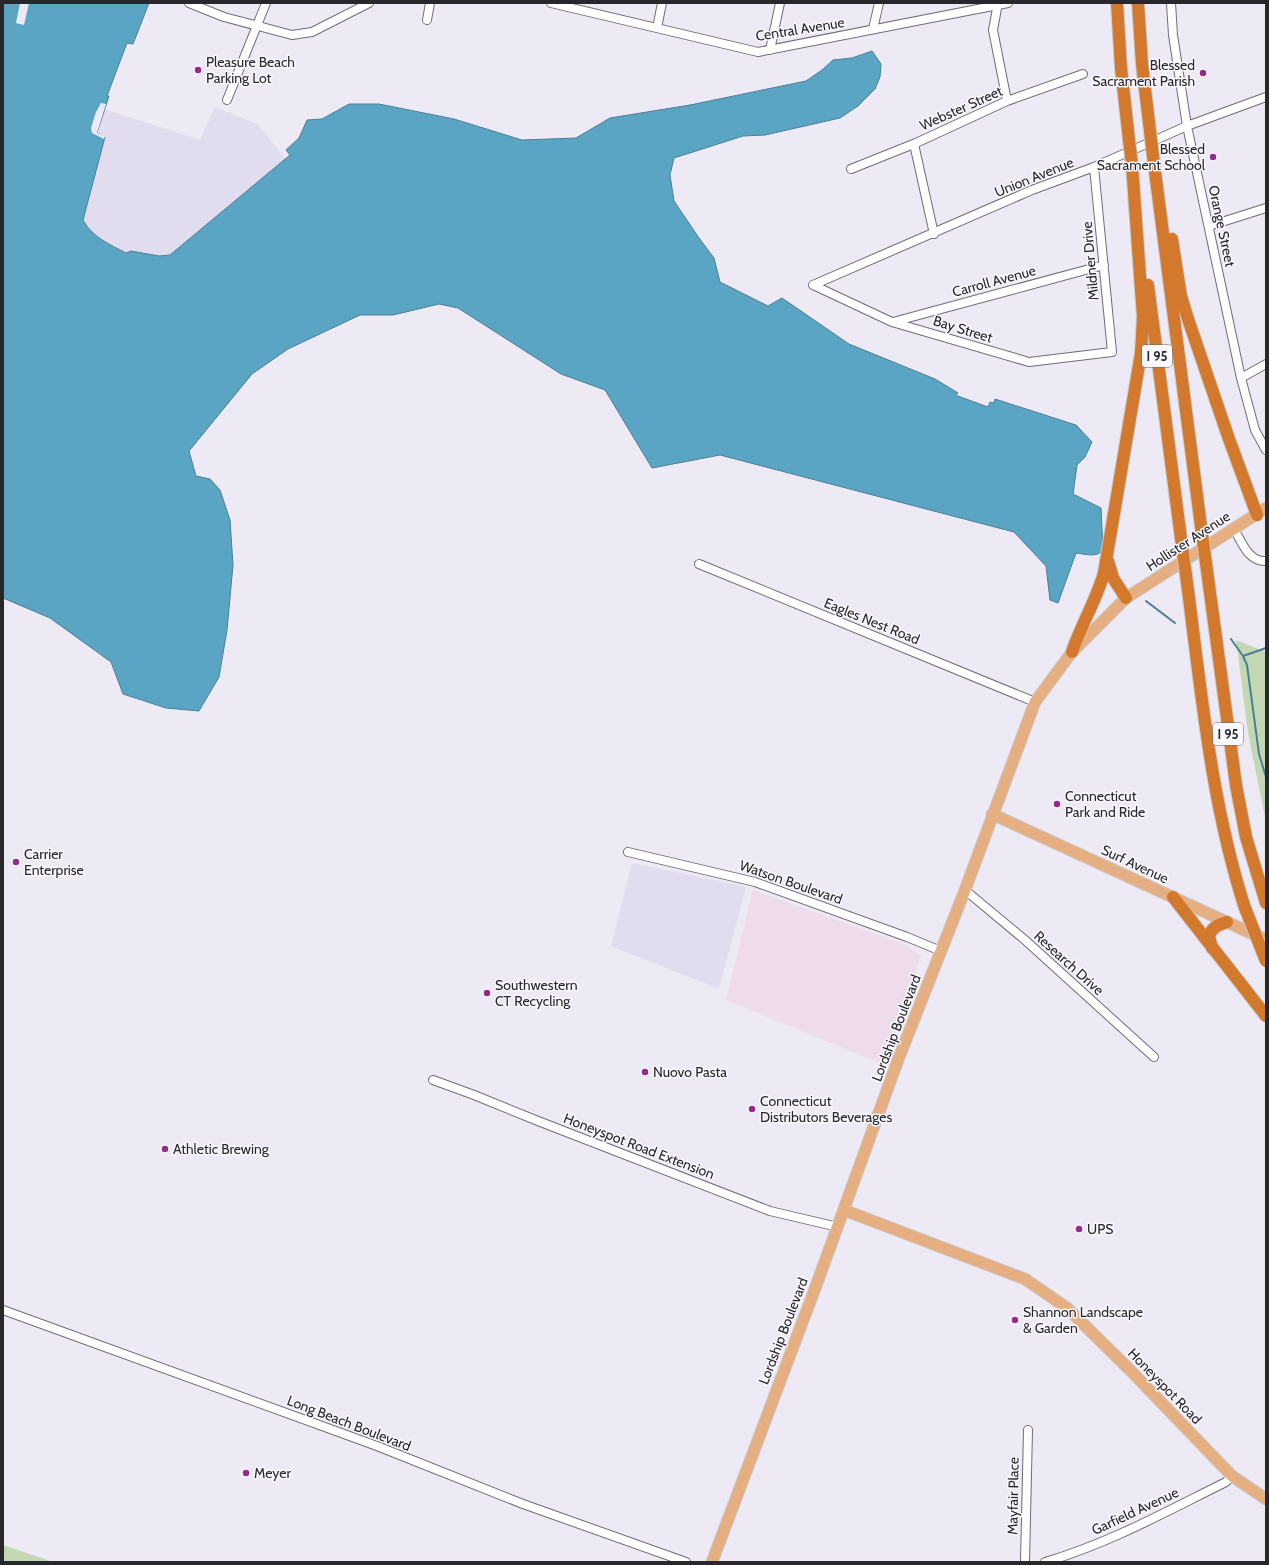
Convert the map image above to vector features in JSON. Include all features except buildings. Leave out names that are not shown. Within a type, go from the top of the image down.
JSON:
[{"type":"highway","name":"I 95","points":[[1117,4],[1120,61],[1132,165],[1215,791],[1225,840],[1245,908],[1266,962]]},
{"type":"highway","name":"I 95","points":[[1138,4],[1142,64],[1153,156],[1236,785],[1246,837],[1266,902]]},
{"type":"highway","points":[[1153,156],[1168,218],[1179,283],[1188,319],[1229,439],[1261,512]]},
{"type":"highway","points":[[1072,652],[1083,623],[1096,598],[1108,556],[1142,341],[1143,317],[1132,165]]},
{"type":"highway","points":[[1108,556],[1110,574],[1126,598]]},
{"type":"highway","points":[[1173,897],[1266,1016]]},
{"type":"highway","points":[[1213,949],[1209,936],[1211,930],[1216,925],[1227,922]]},
{"type":"main road","name":"Hollister Avenue","points":[[1126,598],[1261,512]]},
{"type":"main road","name":"Lordship Boulevard","points":[[712,1562],[838,1227],[898,1060],[965,890],[992,814],[1035,702],[1072,652],[1126,598]]},
{"type":"main road","name":"Surf Avenue","points":[[992,814],[1266,940]]},
{"type":"main road","name":"Honeyspot Road","points":[[844,1210],[1025,1279],[1067,1308],[1130,1370],[1232,1476],[1266,1499]]},
{"type":"street","points":[[189,3],[224,17],[292,35],[312,32],[369,3]]},
{"type":"street","points":[[227,100],[266,3]]},
{"type":"street","points":[[427,20],[430,3]]},
{"type":"street","name":"Central Avenue","points":[[551,3],[585,7],[657,28],[758,52],[1008,3]]},
{"type":"street","points":[[657,28],[662,3]]},
{"type":"street","points":[[770,50],[780,3]]},
{"type":"street","points":[[873,29],[879,3]]},
{"type":"street","name":"Orange Street","points":[[1170,3],[1173,35],[1187,126],[1241,378],[1255,430],[1266,450]]},
{"type":"street","points":[[998,4],[993,30],[1007,101]]},
{"type":"street","name":"Webster Street","points":[[851,169],[914,144],[1007,101],[1082,74]]},
{"type":"street","name":"Union Avenue","points":[[814,285],[1032,190],[1094,167],[1187,126],[1266,97]]},
{"type":"street","points":[[914,144],[934,234]]},
{"type":"street","name":"Mildner Drive","points":[[1094,167],[1112,352]]},
{"type":"street","points":[[1209,226],[1266,208]]},
{"type":"street","name":"Carroll Avenue","points":[[892,322],[1104,265]]},
{"type":"street","name":"Bay Street","points":[[814,285],[892,322],[1029,362],[1112,352]]},
{"type":"street","points":[[1241,378],[1266,364]]},
{"type":"street","points":[[1234,529],[1249,554],[1257,560],[1266,561]]},
{"type":"street","name":"Eagles Nest Road","points":[[699,564],[1035,702]]},
{"type":"street","name":"Watson Boulevard","points":[[628,852],[755,882],[907,937],[941,951]]},
{"type":"street","name":"Research Drive","points":[[965,890],[1025,940],[1154,1057]]},
{"type":"street","name":"Honeyspot Road Extension","points":[[433,1080],[770,1211],[838,1227]]},
{"type":"street","name":"Long Beach Boulevard","points":[[3,1310],[377,1446],[523,1504],[686,1562]]},
{"type":"street","name":"Mayfair Place","points":[[1025,1562],[1028,1430]]},
{"type":"street","name":"Garfield Avenue","points":[[1045,1562],[1072,1554],[1118,1535],[1226,1482],[1232,1476]]},
{"type":"shaded area","points":[[215,107],[257,124],[286,159],[170,256],[159,256],[131,251],[127,253],[104,242],[88,229],[83,220],[105,136],[97,133],[104,109],[200,140]]},
{"type":"shaded area","points":[[632,863],[746,887],[719,989],[611,946]]},
{"type":"shaded area","points":[[753,890],[906,945],[921,956],[882,1064],[726,1000]]},
{"type":"green space","points":[[1236,640],[1266,652],[1266,822],[1248,733]]},
{"type":"green space","points":[[3,1545],[53,1562],[3,1562]]},
{"type":"water","points":[[3,3],[149,3],[133,44],[127,43],[107,96],[109,96],[97,133],[105,137],[83,220],[96,236],[126,253],[131,251],[159,256],[170,255],[290,155],[286,150],[299,138],[307,120],[322,119],[349,104],[379,104],[454,119],[522,140],[576,138],[610,118],[690,105],[806,81],[833,60],[852,58],[872,51],[881,64],[880,77],[875,89],[858,106],[840,118],[765,135],[743,136],[674,158],[670,175],[674,201],[714,258],[720,282],[768,306],[782,298],[849,344],[935,379],[958,393],[955,395],[988,407],[990,402],[994,403],[995,399],[1076,425],[1092,442],[1085,457],[1077,465],[1073,494],[1101,508],[1103,550],[1094,555],[1076,553],[1058,603],[1050,600],[1046,566],[1014,532],[720,455],[652,468],[605,390],[561,374],[458,308],[439,304],[393,315],[360,315],[288,349],[252,374],[189,451],[196,476],[210,479],[220,490],[230,520],[233,565],[227,630],[219,677],[199,711],[166,708],[123,694],[111,662],[50,618],[3,598]]},
{"type":"pier","points":[[20,3],[29,3],[24,25],[16,23]]},
{"type":"pier","points":[[101,103],[106,104],[97,133],[105,136],[104,139],[92,133],[91,128],[96,112]]},
{"type":"waterway","points":[[1146,601],[1175,623]]},
{"type":"waterway","points":[[1231,639],[1243,656],[1266,648]]},
{"type":"waterway","points":[[1243,656],[1247,665],[1259,754],[1266,777]]},
{"type":"place","name":"Pleasure Beach Parking Lot","points":[[198,70]]},
{"type":"place","name":"Blessed Sacrament Parish","points":[[1203,73]]},
{"type":"place","name":"Blessed Sacrament School","points":[[1213,157]]},
{"type":"place","name":"Connecticut Park and Ride","points":[[1057,804]]},
{"type":"place","name":"Carrier Enterprise","points":[[16,862]]},
{"type":"place","name":"Southwestern CT Recycling","points":[[487,993]]},
{"type":"place","name":"Nuovo Pasta","points":[[645,1072]]},
{"type":"place","name":"Connecticut Distributors Beverages","points":[[752,1109]]},
{"type":"place","name":"Athletic Brewing","points":[[165,1149]]},
{"type":"place","name":"UPS","points":[[1079,1229]]},
{"type":"place","name":"Shannon Landscape & Garden","points":[[1015,1320]]},
{"type":"place","name":"Meyer","points":[[246,1473]]}]
